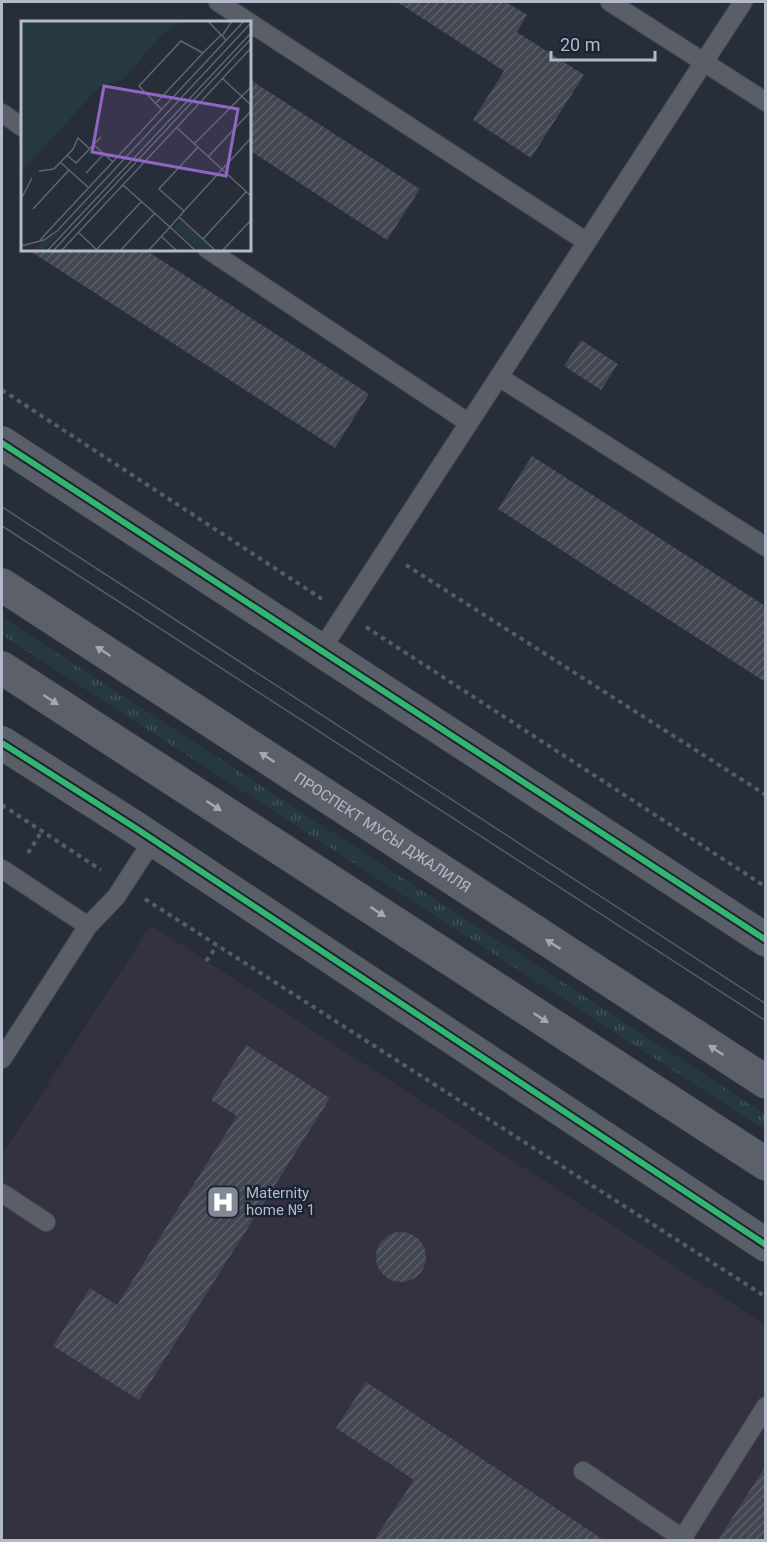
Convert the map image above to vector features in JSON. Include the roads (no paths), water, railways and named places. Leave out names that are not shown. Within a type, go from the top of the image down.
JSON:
[{"type":"main road","name":"ПРОСПЕКТ МУСЫ ДЖАЛИЛЯ","points":[[2,585],[765,1082]]},
{"type":"main road","points":[[2,668],[765,1164]]},
{"type":"street","points":[[2,443],[765,940]]},
{"type":"street","points":[[2,743],[153,840],[765,1245]]},
{"type":"lane","points":[[218,2],[247,21]]},
{"type":"lane","points":[[610,2],[765,102]]},
{"type":"lane","points":[[321,650],[743,2]]},
{"type":"lane","points":[[250,23],[587,242]]},
{"type":"lane","points":[[2,113],[21,126]]},
{"type":"lane","points":[[209,250],[469,423]]},
{"type":"lane","points":[[499,377],[765,547]]},
{"type":"lane","points":[[2,1059],[88,926],[111,903],[153,840]]},
{"type":"lane","points":[[2,869],[88,926]]},
{"type":"lane","points":[[2,1193],[46,1222]]},
{"type":"lane","points":[[583,1471],[683,1540],[765,1407]]},
{"type":"tram line","points":[[2,507],[766,1004]]},
{"type":"tram line","points":[[2,526],[766,1021]]},
{"type":"place","name":"Maternity home № 1","points":[[223,1202]]}]
